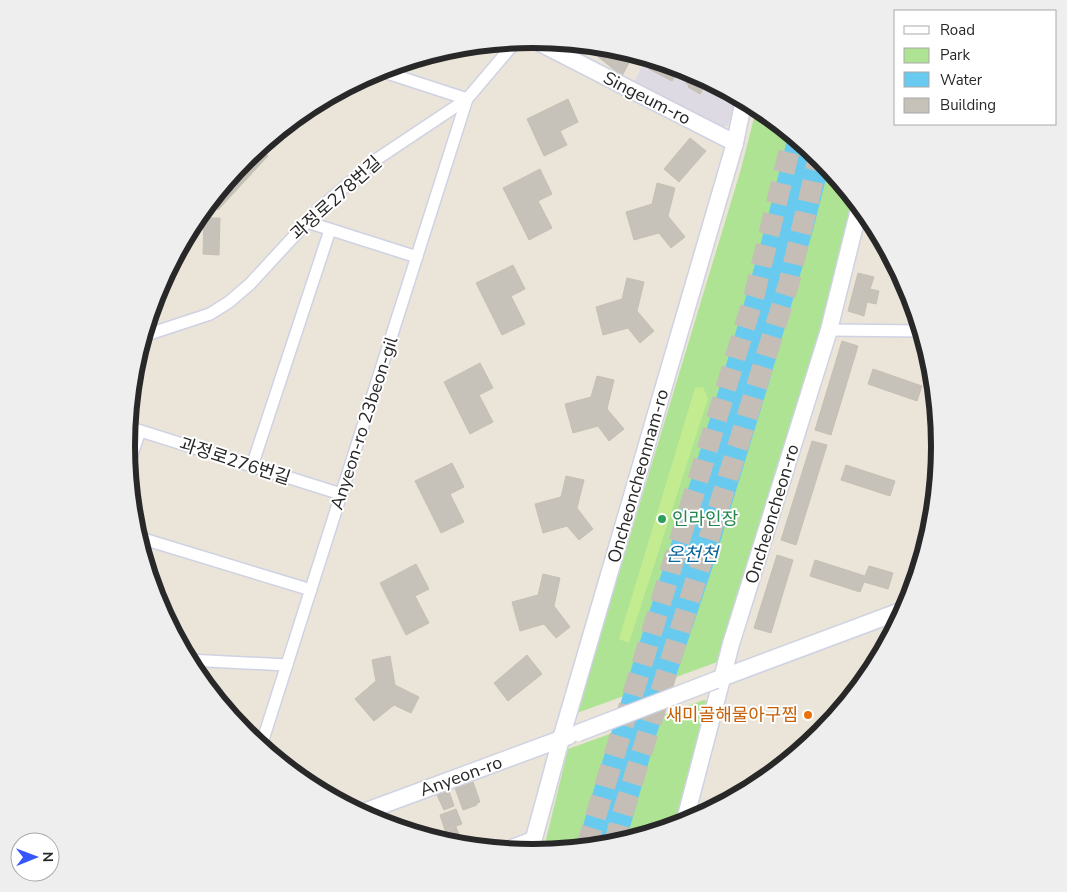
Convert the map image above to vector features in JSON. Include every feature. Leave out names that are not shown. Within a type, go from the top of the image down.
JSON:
[{"type":"street","name":"과정로278번길","points":[[152,333],[210,314],[229,302],[250,284],[320,208],[377,159],[467,99],[510,48]]},
{"type":"street","name":"Singeum-ro","points":[[550,48],[735,143]]},
{"type":"street","points":[[391,74],[467,99]]},
{"type":"street","name":"Anyeon-ro 23beon-gil","points":[[263,738],[467,99]]},
{"type":"street","name":"Oncheoncheonnam-ro","points":[[532,844],[561,739],[735,143],[742,107]]},
{"type":"street","name":"Oncheoncheon-ro","points":[[686,814],[719,679],[829,330],[858,214]]},
{"type":"street","points":[[307,222],[417,257]]},
{"type":"street","points":[[252,466],[330,230]]},
{"type":"street","points":[[829,330],[915,331]]},
{"type":"street","name":"과정로276번길","points":[[136,430],[341,494]]},
{"type":"street","points":[[135,446],[140,431]]},
{"type":"street","points":[[147,540],[310,590]]},
{"type":"street","points":[[719,679],[895,613]]},
{"type":"street","points":[[198,661],[286,665]]},
{"type":"street","name":"Anyeon-ro","points":[[371,809],[719,679]]},
{"type":"shaded area","points":[[644,63],[686,78],[734,102],[728,126],[722,127],[633,84]]},
{"type":"green space","points":[[755,115],[796,146],[833,183],[852,206],[816,347],[723,660],[577,713],[581,698],[741,169]]},
{"type":"green space","name":"인라인장","points":[[703,387],[708,399],[629,643],[619,639],[695,388]]},
{"type":"green space","points":[[704,700],[708,701],[701,740],[677,817],[662,823],[611,837],[560,844],[545,844],[568,749]]},
{"type":"water","name":"온천천","points":[[787,139],[827,176],[768,386],[712,569],[657,733],[628,833],[578,842],[715,402],[766,222]]},
{"type":"building","points":[[592,52],[631,60],[622,76]]},
{"type":"building","points":[[651,65],[676,74],[672,81],[649,69]]},
{"type":"building","points":[[677,75],[704,86],[700,94],[688,87],[687,81]]},
{"type":"building","points":[[568,99],[578,122],[560,131],[567,145],[544,156],[527,119]]},
{"type":"building","points":[[690,138],[706,151],[679,182],[664,169]]},
{"type":"building","points":[[264,153],[268,156],[218,210],[215,207],[234,183]]},
{"type":"building","points":[[540,169],[552,194],[538,201],[552,228],[529,240],[503,188]]},
{"type":"building","points":[[657,183],[675,188],[668,216],[685,237],[671,248],[659,233],[634,240],[626,212],[652,204]]},
{"type":"building","points":[[207,218],[220,218],[219,255],[203,254],[204,222]]},
{"type":"building","points":[[513,265],[525,289],[511,296],[525,324],[502,335],[476,283]]},
{"type":"building","points":[[858,273],[874,277],[870,289],[879,291],[876,304],[867,302],[864,316],[848,311]]},
{"type":"building","points":[[627,278],[644,282],[637,311],[654,331],[640,343],[628,328],[603,335],[596,307],[622,299]]},
{"type":"building","points":[[842,341],[858,346],[831,435],[815,430]]},
{"type":"building","points":[[480,363],[493,388],[479,395],[493,422],[470,434],[444,382]]},
{"type":"building","points":[[873,369],[922,386],[917,401],[868,384]]},
{"type":"building","points":[[597,376],[614,380],[607,409],[624,429],[609,441],[598,426],[573,433],[565,404],[591,397]]},
{"type":"building","points":[[812,441],[827,445],[796,545],[781,540]]},
{"type":"building","points":[[452,463],[464,487],[450,494],[464,522],[441,533],[415,481]]},
{"type":"building","points":[[846,465],[895,481],[890,496],[841,480]]},
{"type":"building","points":[[566,476],[584,480],[577,508],[593,529],[579,540],[567,526],[543,533],[535,504],[561,497]]},
{"type":"building","points":[[926,505],[928,505],[925,521],[923,521]]},
{"type":"building","points":[[777,555],[793,560],[771,633],[754,628]]},
{"type":"building","points":[[815,560],[865,576],[869,566],[893,573],[888,589],[864,582],[860,592],[810,576]]},
{"type":"building","points":[[416,564],[429,589],[415,596],[429,623],[406,635],[380,583]]},
{"type":"building","points":[[543,574],[560,578],[554,606],[570,627],[556,638],[544,624],[520,631],[512,602],[538,595]]},
{"type":"building","points":[[527,655],[542,674],[508,701],[494,683]]},
{"type":"building","points":[[390,656],[395,685],[419,697],[411,713],[394,705],[374,721],[355,699],[376,681],[372,660]]},
{"type":"building","points":[[473,782],[480,802],[463,810],[455,788]]},
{"type":"building","points":[[449,791],[454,806],[444,810],[437,795]]},
{"type":"building","points":[[456,809],[462,824],[445,830],[440,815]]},
{"type":"building","points":[[456,827],[460,838],[444,834],[443,832]]},
{"type":"tunnel","points":[[588,841],[754,296],[791,142]]},
{"type":"tunnel","points":[[616,836],[789,283],[817,166]]},
{"type":"place","name":"인라인장","points":[[662,519]]},
{"type":"place","name":"새미골해물아구찜","points":[[808,715]]}]
